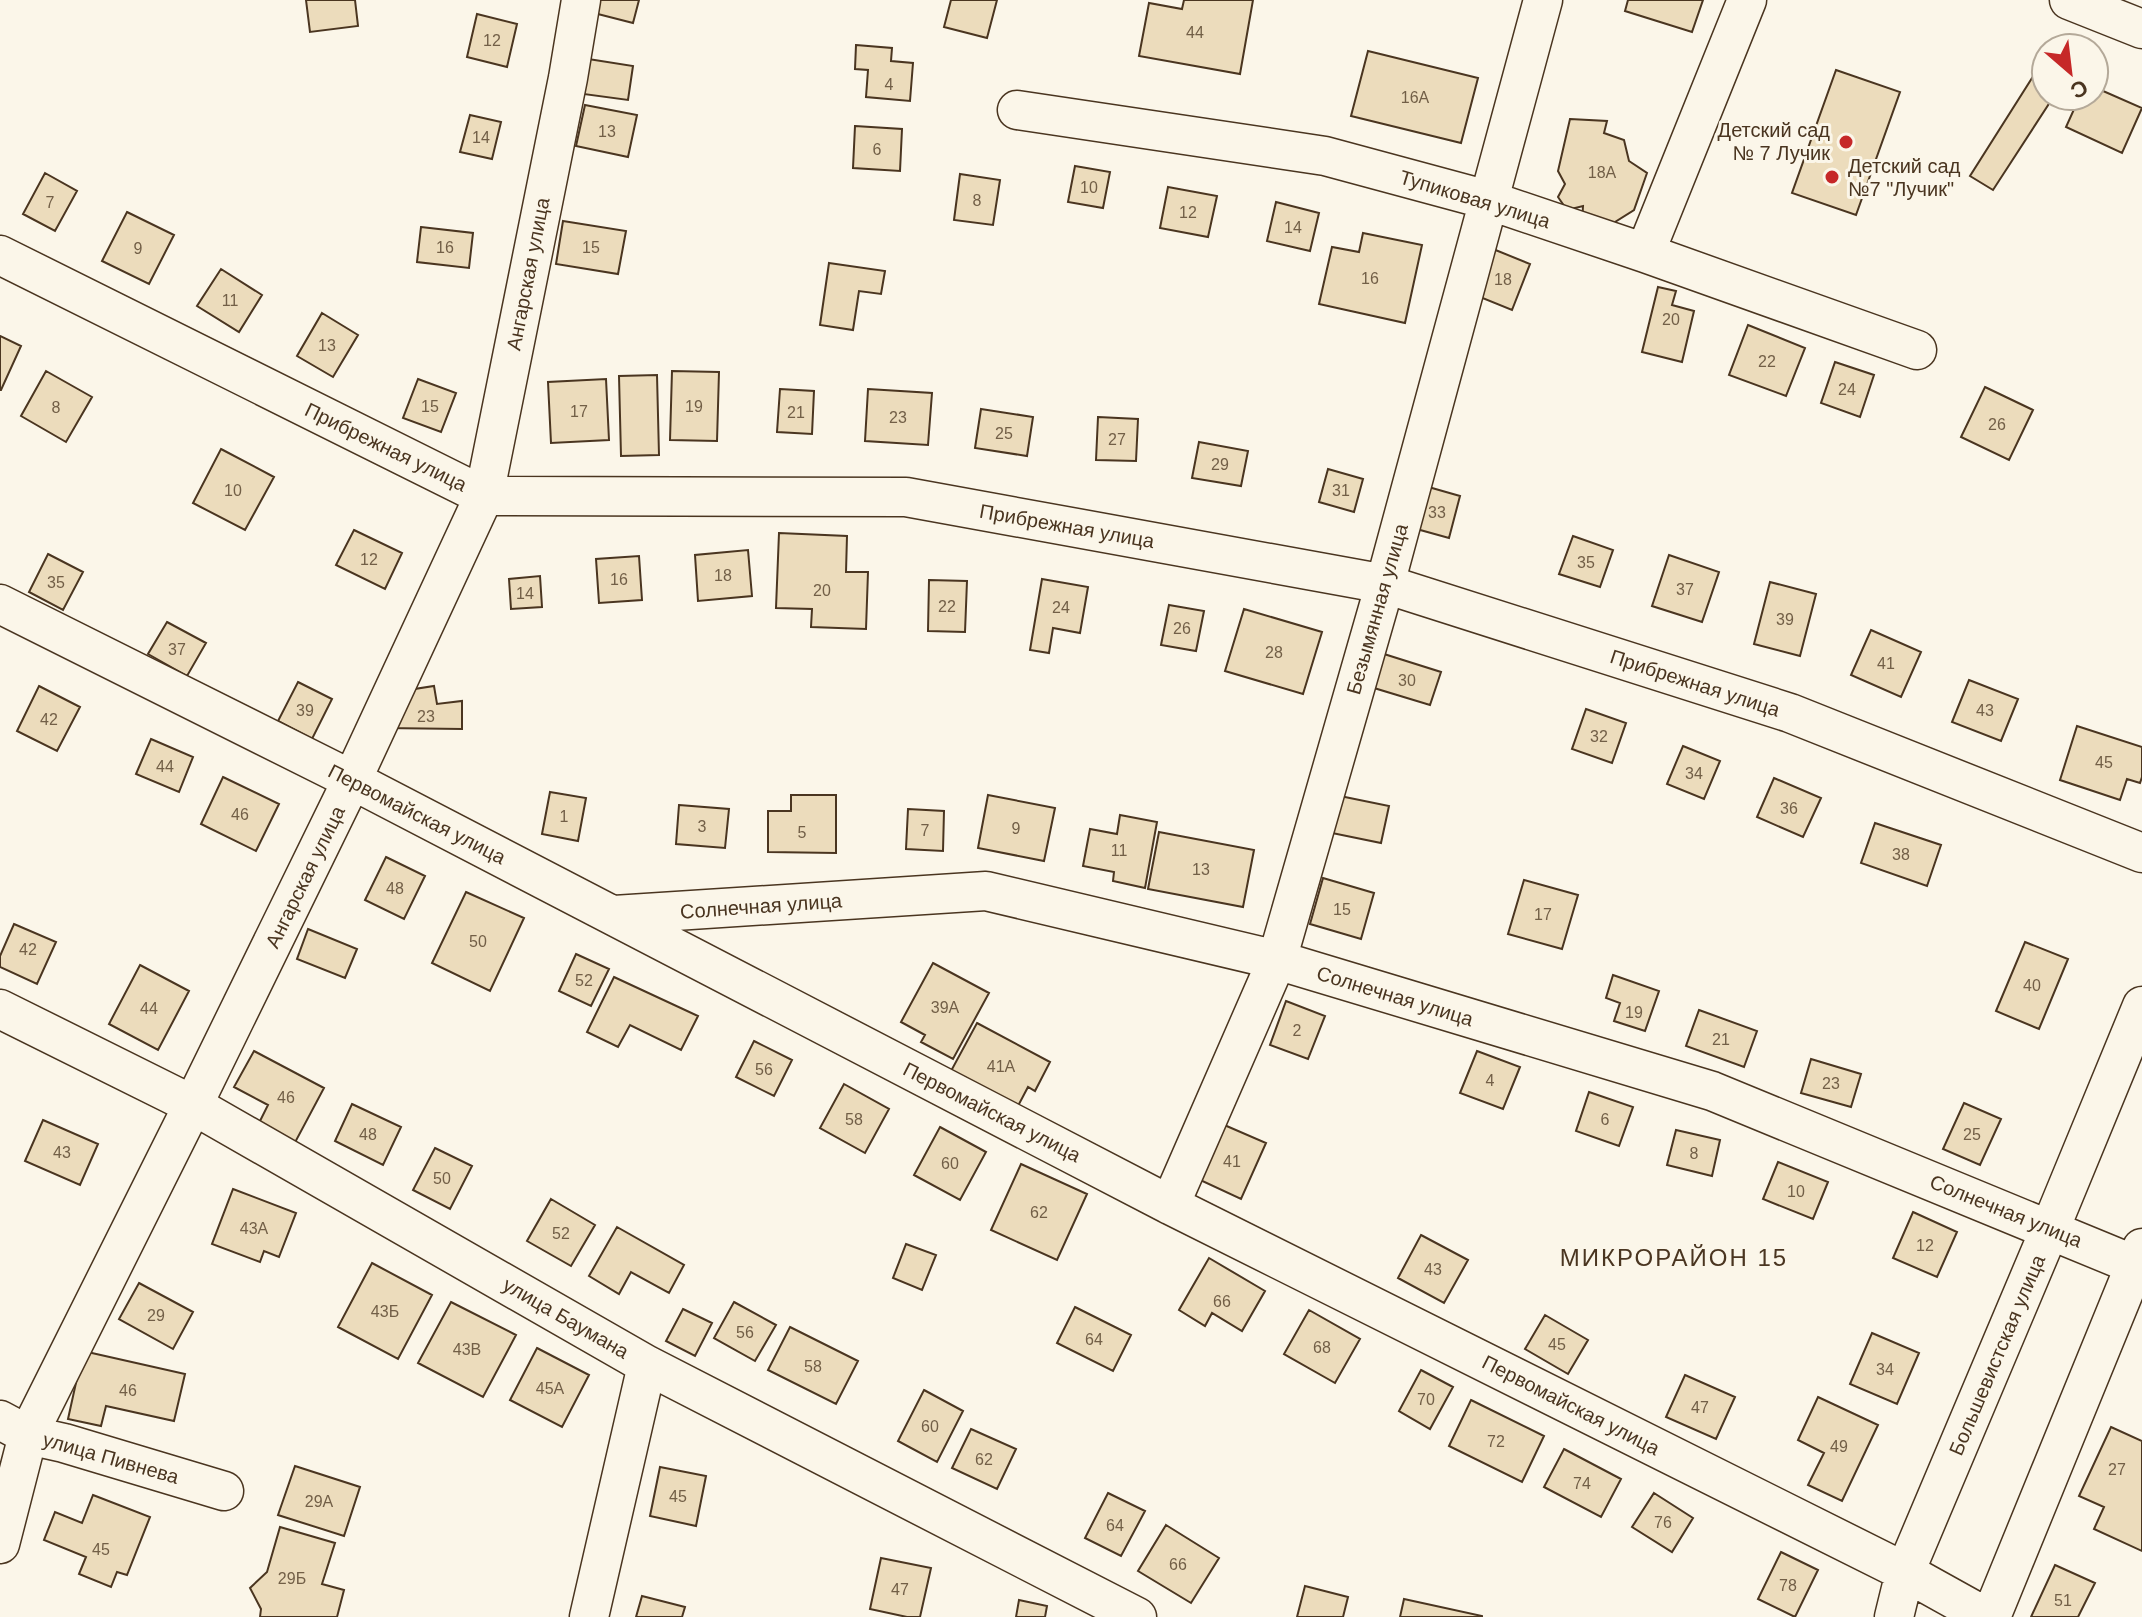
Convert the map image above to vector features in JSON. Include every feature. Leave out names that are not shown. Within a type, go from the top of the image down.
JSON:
[{"type":"street","name":"Ангарская улица","points":[[0,1544],[14,1428],[193,1105],[352,780],[484,496],[581,0]]},
{"type":"street","name":"Безымянная улица","points":[[1170,1205],[1277,960],[1385,584],[1543,0]]},
{"type":"street","points":[[1645,253],[1747,0]]},
{"type":"street","points":[[2069,0],[2142,29]]},
{"type":"street","name":"Тупиковая улица","points":[[1017,110],[1325,156],[1488,200],[1917,350]]},
{"type":"street","name":"Прибрежная улица","points":[[0,255],[484,496],[906,497],[1385,584],[1790,713],[2142,853]]},
{"type":"street","name":"Первомайская улица","points":[[0,604],[352,780],[1170,1205],[1905,1572],[1988,1617]]},
{"type":"street","name":"Солнечная улица","points":[[614,915],[986,891],[1277,960],[1712,1091],[2050,1229],[2140,1260]]},
{"type":"street","name":"Большевистская улица","points":[[1894,1617],[1905,1572],[2142,1006]]},
{"type":"street","name":"улица Баумана","points":[[0,1009],[193,1105],[647,1365],[1137,1617]]},
{"type":"street","points":[[1988,1617],[2140,1260]]},
{"type":"street","points":[[589,1617],[647,1365]]},
{"type":"street","name":"улица Пивнева","points":[[14,1428],[224,1491]]},
{"type":"building","points":[[306,0],[355,0],[358,26],[310,32]]},
{"type":"building","points":[[593,0],[639,0],[633,23],[590,12]]},
{"type":"building","points":[[951,0],[997,0],[987,38],[944,27]]},
{"type":"building","points":[[1184,0],[1253,0],[1240,74],[1139,56],[1149,3],[1182,9]]},
{"type":"building","points":[[1628,0],[1703,0],[1692,32],[1625,11]]},
{"type":"building","points":[[477,14],[517,24],[507,67],[467,57]]},
{"type":"building","points":[[856,45],[892,48],[891,61],[913,63],[910,101],[866,97],[868,70],[855,69]]},
{"type":"building","points":[[1368,51],[1478,78],[1461,143],[1351,116]]},
{"type":"building","points":[[582,58],[633,66],[628,100],[576,93]]},
{"type":"building","name":"Детский сад № 7 Лучик","points":[[1836,70],[1900,92],[1856,215],[1792,193]]},
{"type":"building","points":[[2030,81],[2030,112],[2044,112],[1993,190],[1970,176]]},
{"type":"building","points":[[2110,94],[2142,108],[2122,153],[2066,127],[2073,112],[2110,112]]},
{"type":"building","points":[[585,105],[637,115],[628,157],[576,146]]},
{"type":"building","points":[[470,115],[501,122],[492,159],[460,152]]},
{"type":"building","points":[[1570,119],[1607,121],[1604,133],[1624,140],[1629,161],[1647,173],[1634,210],[1607,227],[1582,223],[1583,206],[1567,210],[1558,197],[1565,184],[1558,171]]},
{"type":"building","points":[[855,126],[902,129],[900,171],[853,168]]},
{"type":"building","points":[[1075,166],[1110,172],[1103,208],[1068,202]]},
{"type":"building","points":[[45,173],[77,191],[55,231],[23,214]]},
{"type":"building","points":[[960,174],[1000,180],[993,225],[954,220]]},
{"type":"building","points":[[1168,187],[1217,196],[1208,237],[1160,228]]},
{"type":"building","points":[[1276,202],[1319,213],[1310,251],[1267,241]]},
{"type":"building","points":[[127,212],[174,235],[149,284],[102,261]]},
{"type":"building","points":[[563,221],[626,231],[618,274],[556,264]]},
{"type":"building","points":[[421,227],[473,233],[469,268],[417,262]]},
{"type":"building","points":[[1363,233],[1422,245],[1405,323],[1319,304],[1332,247],[1359,252]]},
{"type":"building","points":[[1493,249],[1530,264],[1512,310],[1475,295]]},
{"type":"building","points":[[829,263],[885,271],[881,294],[859,291],[853,330],[820,325]]},
{"type":"building","points":[[221,269],[262,295],[239,332],[197,306]]},
{"type":"building","points":[[1658,287],[1676,291],[1672,305],[1694,311],[1682,362],[1642,352]]},
{"type":"building","points":[[322,313],[358,335],[333,377],[297,356]]},
{"type":"building","points":[[1748,325],[1805,348],[1786,396],[1729,375]]},
{"type":"building","points":[[0,336],[21,346],[1,390],[0,390]]},
{"type":"building","points":[[1835,362],[1874,375],[1860,417],[1821,403]]},
{"type":"building","points":[[46,371],[92,397],[66,442],[21,416]]},
{"type":"building","points":[[672,371],[719,372],[717,441],[670,440]]},
{"type":"building","points":[[657,375],[659,455],[621,456],[619,376]]},
{"type":"building","points":[[418,379],[456,393],[441,432],[403,418]]},
{"type":"building","points":[[606,379],[609,440],[551,443],[548,382]]},
{"type":"building","points":[[1985,387],[2033,410],[2009,460],[1961,437]]},
{"type":"building","points":[[780,389],[814,391],[812,434],[777,432]]},
{"type":"building","points":[[868,389],[932,393],[928,445],[865,441]]},
{"type":"building","points":[[981,409],[1033,417],[1027,456],[975,448]]},
{"type":"building","points":[[1098,417],[1138,419],[1136,461],[1096,460]]},
{"type":"building","points":[[1199,442],[1248,451],[1241,486],[1192,478]]},
{"type":"building","points":[[221,449],[274,477],[245,530],[193,503]]},
{"type":"building","points":[[1328,469],[1363,479],[1354,512],[1319,502]]},
{"type":"building","points":[[1425,486],[1460,496],[1449,538],[1413,528]]},
{"type":"building","points":[[354,530],[402,553],[385,589],[336,565]]},
{"type":"building","points":[[779,533],[847,536],[846,572],[868,572],[866,629],[811,627],[812,609],[776,608]]},
{"type":"building","points":[[1573,536],[1613,550],[1600,587],[1559,574]]},
{"type":"building","points":[[748,550],[752,596],[698,601],[695,555]]},
{"type":"building","points":[[48,554],[83,572],[63,610],[29,592]]},
{"type":"building","points":[[1669,555],[1719,572],[1702,622],[1652,606]]},
{"type":"building","points":[[639,556],[642,600],[599,603],[596,559]]},
{"type":"building","points":[[540,576],[542,607],[511,609],[509,579]]},
{"type":"building","points":[[1042,579],[1088,587],[1080,633],[1053,628],[1049,653],[1030,650]]},
{"type":"building","points":[[929,580],[967,581],[965,632],[928,631]]},
{"type":"building","points":[[1770,582],[1816,594],[1800,656],[1754,644]]},
{"type":"building","points":[[1169,605],[1204,611],[1196,651],[1161,645]]},
{"type":"building","points":[[1244,609],[1322,632],[1303,694],[1225,671]]},
{"type":"building","points":[[167,622],[206,643],[187,676],[148,654]]},
{"type":"building","points":[[1871,630],[1921,652],[1901,697],[1851,675]]},
{"type":"building","points":[[1384,654],[1441,672],[1430,705],[1374,688]]},
{"type":"building","points":[[1969,680],[2018,699],[2001,741],[1952,722]]},
{"type":"building","points":[[298,682],[332,699],[312,739],[278,721]]},
{"type":"building","points":[[39,686],[80,707],[57,751],[17,731]]},
{"type":"building","points":[[434,686],[437,704],[462,701],[462,729],[384,728],[402,691]]},
{"type":"building","points":[[1586,709],[1626,723],[1612,763],[1572,749]]},
{"type":"building","points":[[2077,726],[2142,747],[2140,783],[2127,779],[2120,800],[2060,780]]},
{"type":"building","points":[[151,739],[193,757],[179,792],[136,774]]},
{"type":"building","points":[[1683,746],[1720,761],[1704,799],[1667,784]]},
{"type":"building","points":[[223,777],[279,804],[256,851],[201,824]]},
{"type":"building","points":[[1774,778],[1821,798],[1803,837],[1757,817]]},
{"type":"building","points":[[550,792],[586,798],[578,841],[542,834]]},
{"type":"building","points":[[791,795],[836,795],[836,853],[768,852],[768,811],[791,811]]},
{"type":"building","points":[[988,795],[1055,808],[1044,861],[978,848]]},
{"type":"building","points":[[1340,796],[1389,806],[1381,843],[1332,833]]},
{"type":"building","points":[[679,805],[729,809],[725,848],[676,844]]},
{"type":"building","points":[[908,809],[944,811],[943,851],[906,849]]},
{"type":"building","points":[[1120,815],[1157,822],[1145,888],[1113,881],[1114,872],[1083,866],[1090,829],[1117,834]]},
{"type":"building","points":[[1875,823],[1941,845],[1927,886],[1861,863]]},
{"type":"building","points":[[1159,832],[1254,850],[1243,907],[1148,889]]},
{"type":"building","points":[[386,857],[425,876],[404,919],[365,900]]},
{"type":"building","points":[[1323,878],[1374,893],[1361,939],[1310,924]]},
{"type":"building","points":[[1524,880],[1578,895],[1562,949],[1508,934]]},
{"type":"building","points":[[466,892],[524,918],[490,991],[432,963]]},
{"type":"building","points":[[14,924],[56,942],[37,984],[0,967],[0,956]]},
{"type":"building","points":[[308,929],[357,949],[345,978],[297,959]]},
{"type":"building","points":[[2025,942],[2068,959],[2039,1029],[1996,1011]]},
{"type":"building","points":[[576,954],[609,969],[591,1006],[559,991]]},
{"type":"building","points":[[933,963],[989,993],[953,1059],[921,1042],[925,1035],[901,1022]]},
{"type":"building","points":[[140,965],[189,991],[158,1050],[109,1024]]},
{"type":"building","points":[[1613,975],[1659,991],[1645,1031],[1614,1021],[1620,1003],[1606,998]]},
{"type":"building","points":[[614,977],[698,1016],[681,1050],[630,1025],[618,1047],[587,1032]]},
{"type":"building","points":[[1286,1001],[1325,1016],[1308,1059],[1270,1045]]},
{"type":"building","points":[[1699,1010],[1757,1031],[1744,1067],[1686,1046]]},
{"type":"building","points":[[977,1023],[1050,1062],[1035,1091],[1028,1087],[1018,1106],[951,1071]]},
{"type":"building","points":[[754,1041],[792,1060],[774,1096],[736,1077]]},
{"type":"building","points":[[254,1051],[324,1088],[291,1150],[255,1131],[268,1105],[234,1087]]},
{"type":"building","points":[[1477,1051],[1520,1067],[1503,1109],[1460,1093]]},
{"type":"building","points":[[1811,1059],[1861,1074],[1851,1107],[1801,1093]]},
{"type":"building","points":[[844,1084],[889,1109],[865,1153],[820,1128]]},
{"type":"building","points":[[1589,1092],[1633,1107],[1619,1146],[1576,1131]]},
{"type":"building","points":[[1964,1103],[2001,1119],[1980,1165],[1943,1149]]},
{"type":"building","points":[[352,1104],[401,1127],[383,1165],[335,1141]]},
{"type":"building","points":[[43,1120],[98,1144],[80,1185],[25,1161]]},
{"type":"building","points":[[1222,1124],[1266,1143],[1241,1199],[1198,1179]]},
{"type":"building","points":[[940,1127],[986,1152],[960,1200],[914,1175]]},
{"type":"building","points":[[1676,1130],[1720,1140],[1712,1176],[1667,1165]]},
{"type":"building","points":[[435,1148],[472,1166],[450,1209],[413,1190]]},
{"type":"building","points":[[1778,1162],[1828,1182],[1813,1219],[1763,1199]]},
{"type":"building","points":[[1021,1164],[1087,1194],[1057,1260],[991,1230]]},
{"type":"building","points":[[233,1189],[296,1213],[279,1257],[264,1251],[260,1262],[212,1244]]},
{"type":"building","points":[[551,1199],[595,1225],[571,1266],[527,1241]]},
{"type":"building","points":[[1913,1212],[1957,1232],[1937,1277],[1893,1258]]},
{"type":"building","points":[[617,1227],[684,1265],[669,1293],[631,1272],[619,1294],[589,1276]]},
{"type":"building","points":[[1421,1235],[1468,1260],[1444,1303],[1398,1278]]},
{"type":"building","points":[[906,1244],[936,1255],[922,1290],[893,1278]]},
{"type":"building","points":[[1209,1258],[1265,1291],[1242,1331],[1212,1313],[1205,1326],[1179,1310]]},
{"type":"building","points":[[372,1263],[432,1295],[398,1359],[338,1327]]},
{"type":"building","points":[[139,1283],[193,1312],[173,1349],[119,1319]]},
{"type":"building","points":[[451,1302],[516,1335],[483,1397],[418,1363]]},
{"type":"building","points":[[734,1302],[776,1325],[755,1361],[714,1338]]},
{"type":"building","points":[[1075,1307],[1131,1335],[1113,1371],[1057,1343]]},
{"type":"building","points":[[683,1309],[712,1323],[695,1356],[666,1341]]},
{"type":"building","points":[[1309,1310],[1360,1339],[1335,1383],[1284,1354]]},
{"type":"building","points":[[1545,1315],[1588,1340],[1568,1374],[1525,1349]]},
{"type":"building","points":[[790,1327],[858,1361],[836,1404],[768,1370]]},
{"type":"building","points":[[1872,1333],[1919,1353],[1897,1404],[1850,1384]]},
{"type":"building","points":[[537,1348],[589,1375],[562,1427],[510,1400]]},
{"type":"building","points":[[83,1351],[185,1374],[174,1421],[106,1406],[101,1426],[68,1419]]},
{"type":"building","points":[[1421,1370],[1453,1387],[1430,1429],[1399,1411]]},
{"type":"building","points":[[1685,1375],[1735,1397],[1716,1439],[1666,1417]]},
{"type":"building","points":[[924,1390],[963,1411],[937,1462],[898,1441]]},
{"type":"building","points":[[1818,1397],[1878,1425],[1842,1501],[1808,1485],[1824,1453],[1798,1440]]},
{"type":"building","points":[[1471,1400],[1544,1436],[1522,1482],[1449,1446]]},
{"type":"building","points":[[2111,1427],[2142,1441],[2142,1551],[2094,1529],[2104,1507],[2079,1496]]},
{"type":"building","points":[[971,1429],[1016,1449],[997,1489],[952,1468]]},
{"type":"building","points":[[1564,1449],[1621,1479],[1601,1517],[1544,1487]]},
{"type":"building","points":[[295,1466],[360,1487],[344,1536],[278,1515]]},
{"type":"building","points":[[660,1467],[706,1476],[696,1526],[650,1516]]},
{"type":"building","points":[[1108,1493],[1145,1511],[1121,1556],[1085,1538]]},
{"type":"building","points":[[1654,1493],[1693,1518],[1672,1552],[1632,1527]]},
{"type":"building","points":[[93,1495],[150,1517],[127,1575],[117,1572],[111,1587],[79,1574],[86,1557],[44,1540],[55,1512],[82,1523]]},
{"type":"building","points":[[1166,1525],[1219,1558],[1191,1603],[1138,1571]]},
{"type":"building","points":[[280,1527],[335,1543],[322,1584],[344,1590],[337,1617],[260,1617],[261,1609],[250,1588],[267,1572]]},
{"type":"building","points":[[1781,1552],[1818,1570],[1795,1617],[1758,1599]]},
{"type":"building","points":[[881,1558],[931,1568],[920,1617],[870,1609]]},
{"type":"building","points":[[2055,1565],[2095,1583],[2078,1617],[2031,1617]]},
{"type":"building","points":[[1305,1586],[1348,1597],[1343,1617],[1297,1617]]},
{"type":"building","points":[[642,1596],[685,1607],[682,1617],[636,1617]]},
{"type":"building","points":[[1404,1599],[1482,1616],[1482,1617],[1400,1617]]},
{"type":"building","points":[[1019,1600],[1047,1606],[1045,1617],[1016,1617]]},
{"type":"place","name":"Детский сад № 7 Лучик","points":[[1846,142]]},
{"type":"place","name":"Детский сад №7 \"Лучик\"","points":[[1832,177]]},
{"type":"district","name":"МИКРОРАЙОН 15","points":[[1674,1257]]}]
